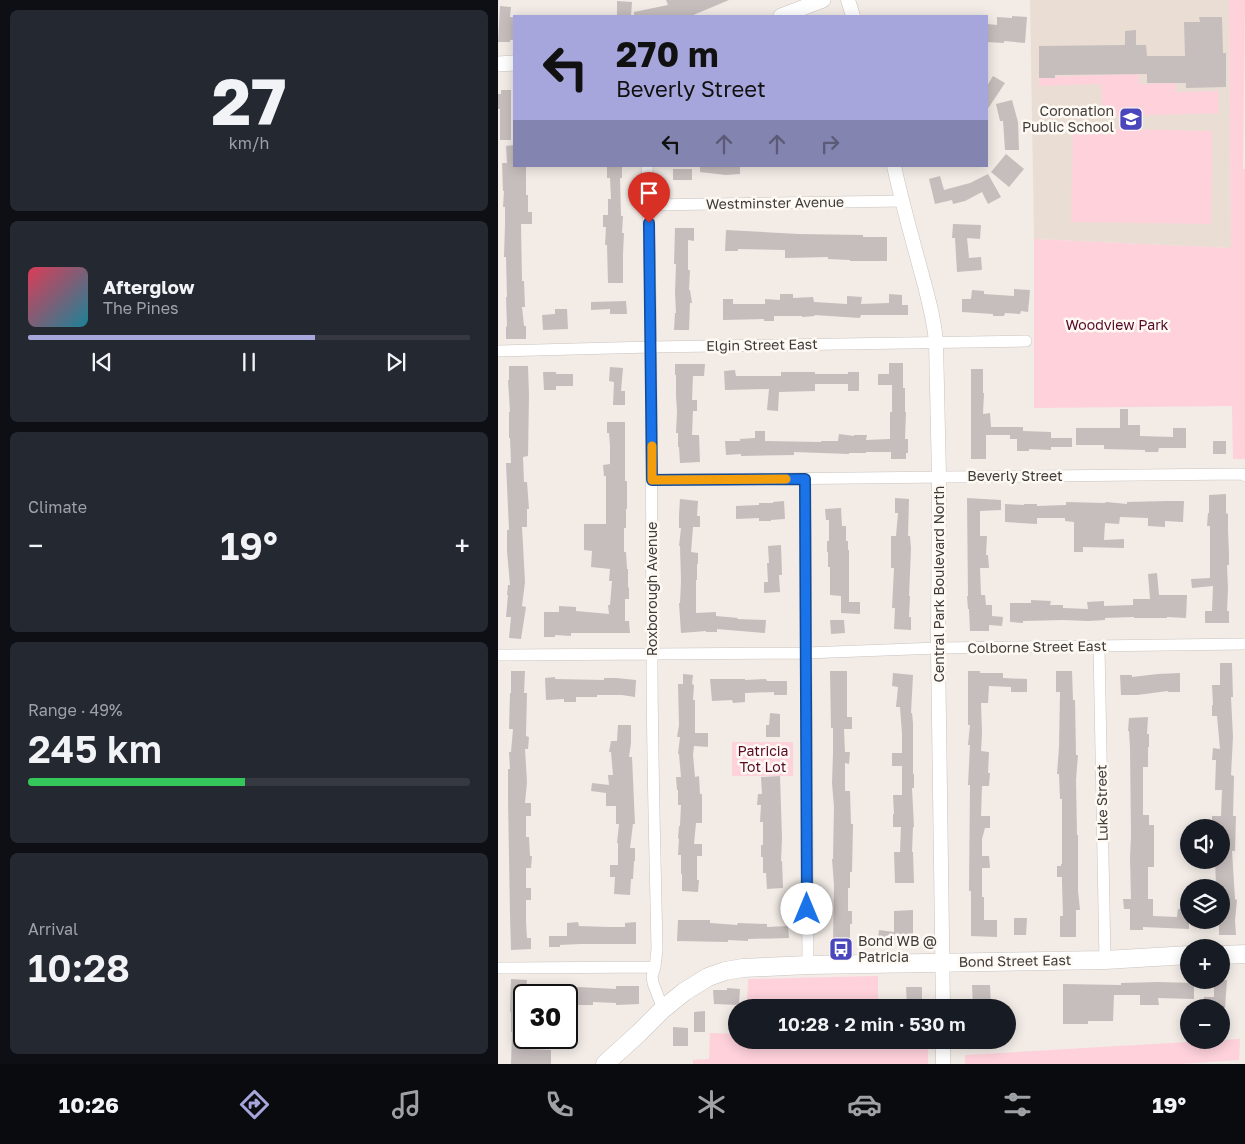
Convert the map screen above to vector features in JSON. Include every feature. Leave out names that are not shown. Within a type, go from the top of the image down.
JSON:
[{"type":"main road","points":[[784,15],[823,0]]},
{"type":"main road","points":[[498,64],[513,64]]},
{"type":"main road","points":[[1230,955],[1246,954]]},
{"type":"main road","name":"Bond Street East","points":[[605,1064],[663,1009],[684,992],[708,977],[725,971],[743,968],[808,965],[1105,960],[1180,956]]},
{"type":"street","points":[[848,0],[853,15]]},
{"type":"street","name":"Roxborough Avenue","points":[[647,167],[651,347],[652,654],[657,949],[652,976],[663,1009]]},
{"type":"street","name":"Central Park Boulevard North","points":[[894,167],[934,322],[936,342],[939,477],[938,648],[943,999]]},
{"type":"street","name":"Westminster Avenue","points":[[649,206],[902,201]]},
{"type":"street","name":"Elgin Street East","points":[[498,351],[1026,341]]},
{"type":"street","name":"Beverly Street","points":[[652,480],[1242,474],[1246,476]]},
{"type":"street","points":[[805,479],[808,965]]},
{"type":"street","name":"Colborne Street East","points":[[498,655],[806,652],[938,648],[1246,644]]},
{"type":"street","name":"Luke Street","points":[[1100,646],[1105,960]]},
{"type":"street","points":[[498,968],[655,967]]},
{"type":"street","points":[[943,1049],[943,1064]]},
{"type":"shaded area","name":"Coronation Public School","points":[[1030,0],[1229,0],[1231,248],[1034,239]]},
{"type":"green space","name":"Woodview Park","points":[[1229,0],[1245,0],[1243,169],[1246,169],[1246,459],[1233,459],[1232,406],[1034,408],[1034,239],[1231,248]]},
{"type":"green space","points":[[1138,74],[1139,84],[1175,83],[1176,92],[1218,91],[1219,113],[1103,117],[1101,84],[1039,86],[1039,77]]},
{"type":"green space","points":[[1073,128],[1212,131],[1211,224],[1071,222]]},
{"type":"green space","name":"Patricia Tot Lot","points":[[732,742],[793,742],[793,776],[732,776]]},
{"type":"green space","points":[[878,976],[878,999],[747,999],[748,979]]},
{"type":"green space","points":[[710,1033],[728,1034],[728,1049],[928,1049],[928,1064],[693,1064],[693,1060],[709,1059]]},
{"type":"green space","points":[[1240,1039],[1239,1060],[1180,1064],[965,1064],[965,1055],[1180,1042],[1180,1049],[1230,1049],[1230,1040]]},
{"type":"building","points":[[666,0],[729,0],[693,15],[634,15],[634,12],[668,5]]},
{"type":"building","points":[[617,1],[632,2],[631,15],[617,15]]},
{"type":"building","points":[[500,6],[511,7],[510,17],[513,17],[513,40],[510,40],[510,42],[498,42]]},
{"type":"building","points":[[1012,16],[1027,17],[1025,43],[988,42],[988,24],[997,25],[997,17],[1012,18]]},
{"type":"building","points":[[1199,17],[1222,17],[1223,53],[1226,53],[1226,87],[1186,88],[1186,83],[1147,83],[1147,74],[1055,75],[1055,78],[1039,78],[1039,46],[1125,45],[1125,31],[1136,30],[1136,45],[1146,45],[1147,56],[1185,56],[1184,22],[1200,22]]},
{"type":"building","points":[[993,76],[1005,83],[988,108],[988,84]]},
{"type":"building","points":[[501,90],[511,90],[511,140],[500,140],[498,94],[501,94]]},
{"type":"building","points":[[1012,100],[1018,122],[1019,150],[1005,150],[1003,121],[1000,121],[996,104]]},
{"type":"building","points":[[513,145],[513,167],[526,167],[528,212],[532,212],[532,224],[521,224],[522,281],[524,281],[525,307],[522,307],[524,326],[526,326],[526,339],[506,339],[505,207],[503,207],[502,163],[507,163],[506,146]]},
{"type":"building","points":[[1006,154],[1024,169],[1009,187],[991,172]]},
{"type":"building","points":[[607,167],[622,167],[622,178],[620,178],[621,216],[623,216],[622,233],[624,233],[623,283],[608,283],[607,245],[605,245],[606,227],[603,227],[603,215],[608,215],[608,199],[611,199],[610,178],[607,178]]},
{"type":"building","points":[[700,167],[740,167],[740,174],[726,175],[700,172]]},
{"type":"building","points":[[673,169],[692,169],[692,180],[673,180]]},
{"type":"building","points":[[988,174],[1001,197],[988,204],[982,192],[965,201],[953,204],[952,200],[935,204],[929,179],[940,176],[944,190],[970,183]]},
{"type":"building","points":[[953,224],[981,225],[980,239],[967,238],[969,258],[981,257],[982,270],[957,272],[955,238],[952,238]]},
{"type":"building","points":[[675,228],[694,228],[694,241],[688,240],[689,290],[692,303],[690,303],[689,330],[674,330],[676,313]]},
{"type":"building","points":[[726,230],[887,237],[887,261],[850,261],[828,259],[828,257],[785,258],[785,250],[738,249],[738,251],[725,251]]},
{"type":"building","points":[[1014,289],[1030,290],[1028,312],[1021,311],[1020,314],[1005,313],[1004,316],[993,316],[993,314],[962,312],[962,299],[971,299],[972,290],[984,291],[984,294],[1014,296]]},
{"type":"building","points":[[780,294],[793,294],[793,298],[813,297],[814,302],[847,304],[847,296],[862,297],[861,304],[889,303],[889,294],[902,295],[902,305],[908,305],[908,315],[861,315],[860,318],[814,315],[802,317],[774,316],[774,321],[764,321],[764,319],[723,320],[723,299],[733,299],[733,304],[765,304],[765,299],[780,300]]},
{"type":"building","points":[[626,301],[627,314],[610,314],[610,309],[591,310],[591,302]]},
{"type":"building","points":[[555,309],[567,309],[568,329],[543,330],[542,315],[555,314]]},
{"type":"building","points":[[889,363],[903,363],[903,388],[905,388],[906,412],[905,439],[908,439],[906,459],[891,459],[891,452],[849,454],[794,452],[794,455],[726,455],[725,441],[755,438],[755,431],[765,431],[765,441],[838,441],[839,434],[867,435],[866,440],[890,439],[892,385],[878,385],[878,374],[889,374]]},
{"type":"building","points":[[675,364],[705,364],[704,376],[693,376],[692,400],[697,400],[697,411],[693,411],[692,435],[699,435],[700,462],[680,463],[678,433],[676,433]]},
{"type":"building","points":[[509,366],[528,366],[528,456],[523,457],[524,482],[527,482],[529,509],[527,509],[527,527],[522,527],[525,582],[522,606],[526,607],[521,639],[509,638],[511,617],[506,617],[508,585],[510,585],[507,551],[507,530],[509,530],[506,463],[511,463]]},
{"type":"building","points":[[610,367],[623,368],[621,391],[625,391],[625,405],[613,405],[614,382],[609,381]]},
{"type":"building","points":[[971,369],[983,369],[983,414],[990,413],[991,427],[1023,427],[1023,431],[1051,432],[1051,438],[1072,438],[1072,447],[1051,447],[1051,450],[1029,449],[1029,451],[1017,451],[1017,439],[1010,439],[1010,435],[986,435],[986,459],[971,459]]},
{"type":"building","points":[[735,370],[736,376],[781,376],[781,372],[848,374],[848,372],[859,372],[859,391],[848,391],[848,384],[815,384],[815,391],[779,392],[778,411],[767,410],[769,389],[725,390],[724,371]]},
{"type":"building","points":[[543,372],[573,374],[573,386],[556,386],[556,390],[544,390]]},
{"type":"building","points":[[1120,409],[1128,409],[1128,425],[1140,425],[1140,436],[1173,437],[1173,428],[1186,428],[1186,448],[1159,448],[1158,452],[1145,452],[1145,450],[1104,449],[1104,445],[1076,445],[1076,428],[1120,428]]},
{"type":"building","points":[[607,422],[625,422],[627,509],[626,528],[624,528],[624,552],[626,552],[628,569],[629,599],[625,599],[625,621],[629,621],[630,633],[571,633],[571,636],[555,635],[555,637],[544,637],[544,612],[559,612],[559,606],[576,607],[576,611],[609,614],[608,605],[610,605],[612,581],[609,581],[610,569],[591,567],[592,551],[584,550],[584,524],[606,524],[606,476],[604,476],[603,465],[610,464]]},
{"type":"building","points":[[1213,441],[1226,441],[1226,454],[1213,454]]},
{"type":"building","points":[[1226,494],[1229,555],[1229,565],[1227,565],[1227,611],[1229,611],[1229,623],[1205,623],[1205,611],[1212,611],[1213,586],[1192,588],[1191,579],[1210,578],[1210,526],[1207,526],[1209,495]]},
{"type":"building","points":[[895,498],[909,499],[908,536],[910,536],[911,549],[909,617],[911,617],[911,630],[894,629],[895,608],[892,608],[894,568],[891,568],[891,536],[896,536],[898,513],[895,513]]},
{"type":"building","points":[[967,498],[1001,500],[1001,510],[980,511],[980,536],[987,536],[986,555],[988,555],[989,568],[980,568],[981,595],[985,595],[986,605],[992,605],[992,616],[1003,617],[1002,626],[989,625],[989,631],[970,631],[967,596]]},
{"type":"building","points":[[680,499],[698,501],[697,516],[700,516],[700,527],[693,527],[691,552],[698,553],[696,613],[716,612],[716,616],[766,620],[765,633],[717,629],[717,632],[681,633],[679,603],[681,581],[679,546],[681,528],[679,528]]},
{"type":"building","points":[[784,501],[785,519],[759,521],[759,518],[736,519],[736,506]]},
{"type":"building","points":[[1184,501],[1183,522],[1165,521],[1165,527],[1148,526],[1148,518],[1120,517],[1119,524],[1105,523],[1104,540],[1124,539],[1124,548],[1083,547],[1083,552],[1074,552],[1074,522],[1065,521],[1065,518],[1037,518],[1037,524],[1005,522],[1005,504],[1037,504],[1037,506],[1066,505],[1066,502],[1127,504],[1127,502]]},
{"type":"building","points":[[841,508],[842,526],[846,526],[846,541],[848,541],[849,550],[849,602],[860,602],[860,614],[841,613],[841,596],[830,595],[830,567],[828,567],[827,552],[829,520],[826,520],[825,509]]},
{"type":"building","points":[[781,545],[782,575],[779,575],[780,592],[764,593],[764,582],[768,582],[768,546]]},
{"type":"building","points":[[1157,573],[1159,595],[1187,595],[1186,618],[1134,617],[1105,618],[1105,620],[1089,621],[1010,622],[1010,603],[1031,603],[1031,600],[1051,601],[1050,605],[1063,605],[1063,608],[1088,609],[1087,602],[1104,601],[1104,606],[1133,605],[1133,599],[1150,599],[1148,574]]},
{"type":"building","points":[[830,620],[844,620],[845,633],[831,634]]},
{"type":"building","points":[[1220,663],[1232,663],[1233,737],[1231,775],[1234,776],[1233,816],[1236,816],[1235,851],[1232,851],[1235,899],[1237,900],[1236,935],[1219,935],[1219,929],[1230,929],[1230,879],[1216,879],[1215,869],[1230,869],[1230,819],[1212,819],[1212,816],[1221,816],[1222,790],[1215,790],[1216,760],[1212,760],[1213,748],[1220,749],[1217,716],[1212,716],[1212,685],[1220,685]]},
{"type":"building","points":[[511,671],[525,671],[524,693],[527,693],[526,736],[529,737],[528,749],[525,749],[527,782],[525,803],[531,803],[531,816],[526,816],[526,837],[529,837],[530,856],[532,856],[531,868],[526,868],[526,888],[531,888],[531,900],[526,900],[526,922],[527,938],[531,938],[531,949],[511,950],[508,769],[510,769],[509,752],[511,752],[513,729],[509,729]]},
{"type":"building","points":[[830,671],[847,671],[847,717],[852,717],[852,729],[844,729],[845,752],[850,752],[849,764],[845,763],[845,791],[850,791],[851,824],[853,824],[852,872],[850,872],[850,888],[848,888],[848,911],[852,911],[850,944],[833,944],[834,885],[832,859],[834,807]]},
{"type":"building","points":[[968,671],[1003,673],[1003,678],[1027,679],[1027,692],[1011,692],[1011,687],[989,686],[988,703],[981,703],[981,751],[989,752],[988,773],[990,773],[989,786],[982,786],[981,816],[990,816],[990,828],[985,828],[982,839],[982,856],[989,856],[990,868],[982,868],[982,897],[984,897],[984,920],[997,920],[997,937],[971,936]]},
{"type":"building","points":[[1056,671],[1072,671],[1073,700],[1075,700],[1076,755],[1078,755],[1076,780],[1080,910],[1076,910],[1076,937],[1060,937],[1060,916],[1063,916],[1062,877],[1057,877],[1057,866],[1062,864],[1062,799],[1060,799],[1059,774],[1057,774],[1060,692],[1056,692]]},
{"type":"building","points":[[893,673],[913,675],[911,713],[913,723],[914,774],[914,788],[912,788],[914,827],[912,852],[914,883],[895,883],[894,852],[900,852],[901,827],[893,827],[893,795],[902,795],[902,766],[892,766],[892,753],[902,753],[902,734],[900,707],[896,707],[898,687],[892,686]]},
{"type":"building","points":[[1180,673],[1180,692],[1168,691],[1121,695],[1120,675],[1132,675],[1132,677]]},
{"type":"building","points":[[683,674],[693,675],[695,733],[708,733],[708,747],[694,746],[693,755],[695,777],[699,776],[700,794],[702,794],[702,823],[696,823],[694,844],[702,844],[702,856],[697,856],[698,892],[682,891],[681,855],[678,855],[681,805],[678,805],[676,777],[681,777],[678,754],[680,737],[677,737],[679,725],[678,684],[683,684]]},
{"type":"building","points":[[555,677],[555,679],[604,680],[604,678],[616,678],[636,680],[635,697],[597,695],[597,697],[576,697],[576,702],[564,702],[564,699],[546,700],[545,678]]},
{"type":"building","points":[[710,679],[787,681],[787,695],[774,695],[774,692],[745,693],[745,702],[733,703],[732,700],[712,701]]},
{"type":"building","points":[[770,713],[780,714],[780,737],[766,737],[766,725],[769,725]]},
{"type":"building","points":[[1148,717],[1148,767],[1143,767],[1143,815],[1149,815],[1149,825],[1154,825],[1154,867],[1148,867],[1148,899],[1153,899],[1153,916],[1177,917],[1178,909],[1180,909],[1180,929],[1143,927],[1143,930],[1130,930],[1130,909],[1124,909],[1123,899],[1131,899],[1129,718]]},
{"type":"building","points":[[618,725],[631,725],[629,757],[632,757],[635,824],[633,824],[630,848],[635,848],[635,861],[630,895],[614,894],[615,877],[610,877],[610,865],[618,865],[617,843],[619,824],[616,824],[616,806],[606,806],[606,793],[591,791],[592,783],[609,785],[608,775],[613,775],[611,752],[609,752],[611,741],[617,741]]},
{"type":"building","points":[[780,776],[783,888],[767,889],[766,873],[763,873],[763,857],[761,857],[763,822],[760,822],[761,805],[757,805],[758,794],[762,794],[761,777]]},
{"type":"building","points":[[913,910],[913,940],[878,938],[879,930],[894,932],[894,911]]},
{"type":"building","points":[[1014,918],[1027,918],[1026,935],[1014,935]]},
{"type":"building","points":[[678,920],[710,920],[710,923],[737,925],[738,923],[767,924],[767,927],[788,926],[789,938],[748,939],[748,941],[728,940],[728,942],[677,941]]},
{"type":"building","points":[[578,922],[579,926],[625,927],[625,923],[636,922],[636,944],[580,944],[549,947],[549,936],[567,936],[567,923]]},
{"type":"building","points":[[511,979],[527,980],[527,984],[513,984],[513,1049],[551,1050],[551,1064],[511,1064],[512,1032],[510,1012]]},
{"type":"building","points":[[1121,983],[1180,983],[1180,989],[1194,989],[1194,999],[1158,998],[1159,1005],[1140,1005],[1140,995],[1114,995],[1113,1021],[1063,1024],[1063,984],[1121,985]]},
{"type":"building","points":[[972,985],[990,985],[991,999],[973,999]]},
{"type":"building","points":[[616,986],[639,986],[639,1004],[616,1005],[616,1003],[593,1002],[593,1005],[578,1005],[578,987],[616,989]]},
{"type":"building","points":[[906,987],[922,987],[922,999],[907,999]]},
{"type":"building","points":[[727,988],[740,989],[739,999],[728,999],[728,1005],[714,1004],[713,990],[727,990]]},
{"type":"building","points":[[1214,989],[1226,989],[1226,999],[1204,999],[1204,997],[1214,997]]},
{"type":"building","points":[[705,1011],[705,1032],[694,1032],[694,1012]]},
{"type":"building","points":[[673,1027],[688,1028],[688,1046],[673,1046]]},
{"type":"slow traffic","points":[[652,446],[652,480],[786,479]]},
{"type":"place","name":"Coronation Public School","points":[[1131,119]]},
{"type":"place","name":"Bond WB @ Patricia","points":[[841,949]]},
{"type":"route","points":[[649,223],[652,480],[805,479],[807,909]]}]
